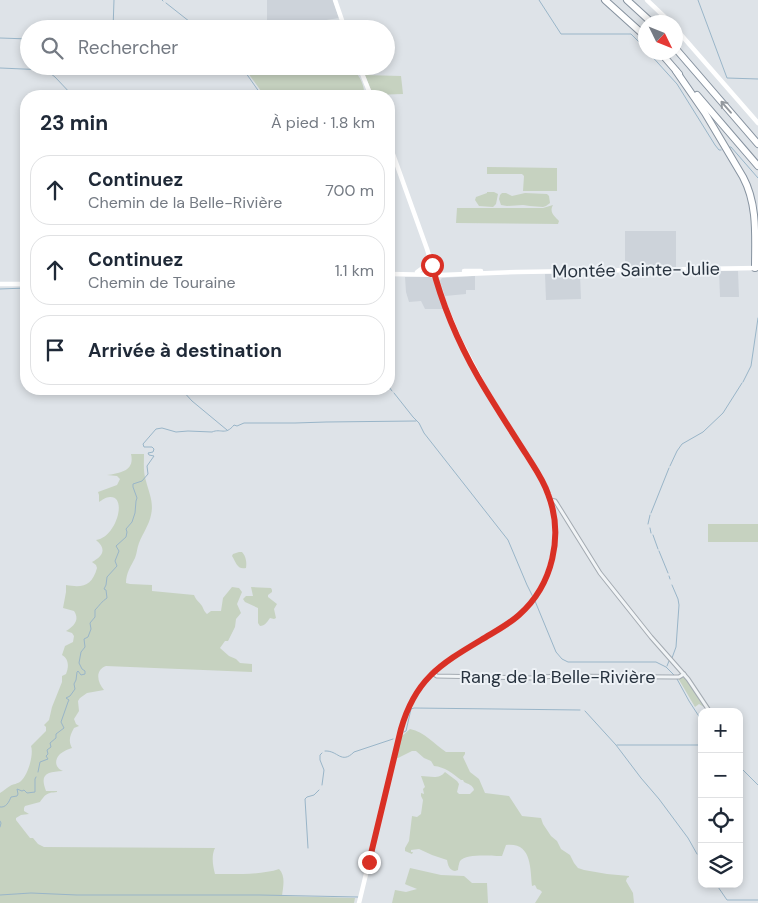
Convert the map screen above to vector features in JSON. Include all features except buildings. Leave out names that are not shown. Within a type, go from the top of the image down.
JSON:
[{"type":"highway","points":[[605,0],[638,30]]},
{"type":"highway","points":[[627,0],[643,15]]},
{"type":"highway","points":[[683,57],[758,144]]},
{"type":"highway","points":[[667,60],[758,166]]},
{"type":"highway","points":[[676,71],[705,113],[748,187],[754,216],[756,268]]},
{"type":"street","points":[[335,0],[342,20]]},
{"type":"street","points":[[647,0],[663,15]]},
{"type":"street","points":[[683,36],[758,123]]},
{"type":"street","points":[[363,75],[369,90]]},
{"type":"street","points":[[359,903],[404,719],[413,698],[432,673],[447,661],[511,622],[525,609],[548,574],[554,552],[554,515],[550,500],[541,479],[471,363],[454,327],[395,160]]},
{"type":"street","points":[[417,272],[424,267],[429,258]]},
{"type":"street","name":"Montée Sainte-Julie","points":[[395,274],[756,268]]},
{"type":"street","name":"Montée Sainte-Julie","points":[[395,274],[434,273]]},
{"type":"street","points":[[0,284],[20,284]]},
{"type":"street","points":[[550,500],[556,503],[590,558],[621,600],[684,674],[707,708]]},
{"type":"street","name":"Rang de la Belle-Rivière","points":[[432,673],[437,676],[530,678],[557,676],[679,677],[684,674]]},
{"type":"shaded area","points":[[267,0],[333,0],[339,18],[326,20],[267,20]]},
{"type":"shaded area","points":[[625,231],[676,231],[676,267],[625,268]]},
{"type":"shaded area","points":[[719,271],[738,271],[739,297],[720,297]]},
{"type":"shaded area","points":[[545,274],[580,274],[581,299],[546,300]]},
{"type":"shaded area","points":[[427,276],[433,279],[444,309],[425,309],[421,301],[409,302],[405,277]]},
{"type":"shaded area","points":[[475,276],[475,290],[466,290],[466,294],[445,296],[440,281],[442,278]]},
{"type":"green space","points":[[249,75],[358,75],[364,90],[273,90],[260,90]]},
{"type":"green space","points":[[365,75],[401,76],[403,94],[395,94],[395,90],[371,90]]},
{"type":"green space","points":[[487,167],[557,168],[557,191],[523,191],[524,176],[522,174],[487,174]]},
{"type":"green space","points":[[487,192],[498,194],[496,204],[493,207],[479,206],[475,200],[476,197]]},
{"type":"green space","points":[[502,193],[512,196],[525,193],[547,194],[550,203],[543,207],[501,205],[499,199]]},
{"type":"green space","points":[[553,205],[552,212],[559,221],[558,224],[456,223],[457,208],[543,208]]},
{"type":"green space","points":[[131,454],[144,454],[144,474],[151,498],[152,510],[126,583],[152,585],[152,591],[194,595],[207,614],[211,611],[221,611],[223,598],[232,587],[239,588],[242,592],[237,604],[241,613],[236,619],[235,627],[228,641],[225,641],[220,648],[240,663],[252,664],[252,672],[106,666],[102,668],[98,676],[104,690],[87,693],[78,701],[79,711],[74,719],[79,726],[74,728],[71,736],[70,743],[72,748],[60,754],[56,761],[58,768],[63,771],[49,773],[44,777],[46,791],[57,792],[47,794],[40,802],[25,806],[24,811],[29,814],[21,815],[16,820],[30,838],[33,838],[44,847],[215,848],[213,864],[215,874],[256,873],[279,869],[283,878],[282,896],[355,898],[354,903],[0,903],[0,793],[24,778],[31,759],[31,746],[46,731],[44,725],[49,720],[62,682],[62,676],[66,674],[68,669],[68,663],[62,655],[65,646],[73,642],[74,636],[66,631],[74,625],[76,614],[74,611],[63,608],[66,585],[82,586],[89,582],[95,574],[97,568],[92,562],[102,552],[102,546],[96,540],[103,538],[109,532],[114,525],[119,510],[115,498],[109,497],[99,502],[98,492],[117,485],[120,479],[117,476],[107,475],[129,468],[132,460]]},
{"type":"green space","points":[[708,524],[758,524],[758,542],[708,542]]},
{"type":"green space","points":[[242,552],[244,555],[246,568],[239,567],[232,556]]},
{"type":"green space","points":[[251,587],[271,588],[272,592],[268,597],[277,604],[274,609],[276,618],[270,618],[262,626],[258,623],[258,608],[245,602],[243,599],[246,596],[253,596]]},
{"type":"green space","points":[[678,678],[686,678],[704,707],[699,704],[695,707]]},
{"type":"green space","points":[[410,729],[425,735],[446,752],[465,752],[463,757],[470,772],[479,779],[485,793],[509,796],[522,816],[541,818],[551,836],[557,841],[561,849],[570,855],[578,868],[629,876],[626,881],[633,893],[634,903],[535,903],[542,892],[535,885],[532,886],[530,864],[525,852],[514,845],[506,845],[502,856],[486,855],[463,858],[460,861],[458,870],[455,871],[450,868],[447,860],[419,849],[411,850],[412,854],[405,851],[409,841],[412,816],[417,817],[421,814],[423,800],[421,793],[424,794],[423,789],[425,787],[421,776],[437,777],[445,772],[459,784],[457,792],[459,794],[470,794],[474,790],[463,780],[448,771],[434,766],[431,761],[416,751],[396,758],[401,737]]},
{"type":"green space","points":[[410,868],[441,875],[464,876],[472,883],[487,883],[488,903],[392,903],[395,890],[406,892],[417,889],[405,884]]},
{"type":"waterway","points":[[113,20],[114,0]]},
{"type":"waterway","points":[[539,0],[561,34],[631,34],[638,41]]},
{"type":"waterway","points":[[698,0],[727,78],[758,79]]},
{"type":"waterway","points":[[166,3],[188,20]]},
{"type":"waterway","points":[[0,38],[20,39]]},
{"type":"waterway","points":[[655,60],[677,84],[715,145],[721,150]]},
{"type":"waterway","points":[[0,68],[20,69]]},
{"type":"waterway","points":[[52,75],[67,90]]},
{"type":"waterway","points":[[247,75],[258,90]]},
{"type":"waterway","points":[[730,147],[758,178]]},
{"type":"waterway","points":[[0,289],[20,288]]},
{"type":"waterway","points":[[743,382],[751,366],[758,318]]},
{"type":"waterway","points":[[670,466],[682,444],[703,432],[723,413],[742,383]]},
{"type":"waterway","points":[[395,394],[508,540],[533,597]]},
{"type":"waterway","points":[[186,395],[227,430]]},
{"type":"waterway","points":[[38,772],[40,762],[48,759],[46,756],[48,754],[47,750],[51,747],[50,743],[56,738],[56,734],[64,728],[61,722],[69,700],[66,698],[75,689],[74,684],[77,672],[81,675],[85,674],[79,663],[81,652],[85,647],[84,639],[88,637],[91,629],[90,623],[95,617],[95,610],[107,598],[106,590],[104,589],[107,577],[117,566],[115,561],[119,551],[116,546],[126,537],[126,529],[132,522],[135,513],[137,498],[133,484],[142,481],[148,474],[147,466],[154,456],[148,453],[153,452],[154,449],[152,447],[144,447],[143,444],[156,429],[162,428],[176,432],[212,432],[225,431],[234,425],[237,426],[244,423],[416,421]]},
{"type":"waterway","points":[[651,513],[669,468]]},
{"type":"waterway","points":[[648,524],[650,515]]},
{"type":"waterway","points":[[650,528],[651,533]]},
{"type":"waterway","points":[[653,535],[658,549]]},
{"type":"waterway","points":[[659,551],[668,573]]},
{"type":"waterway","points":[[672,585],[679,605],[676,647],[672,658]]},
{"type":"waterway","points":[[535,601],[556,652],[562,659],[568,662],[656,662],[666,667],[674,675]]},
{"type":"waterway","points":[[667,666],[669,661]]},
{"type":"waterway","points":[[677,679],[698,715]]},
{"type":"waterway","points":[[404,732],[406,731],[411,709],[414,708],[580,710]]},
{"type":"waterway","points":[[585,711],[616,745],[659,799],[688,838],[697,854]]},
{"type":"waterway","points":[[325,751],[346,757],[354,752],[393,739]]},
{"type":"waterway","points":[[617,745],[698,745]]},
{"type":"waterway","points":[[322,753],[320,755],[324,770],[322,785]]},
{"type":"waterway","points":[[743,770],[758,785]]},
{"type":"waterway","points":[[0,807],[6,806],[11,797],[17,796],[17,789],[24,790],[27,793],[35,792],[36,777]]},
{"type":"waterway","points":[[308,848],[305,799],[314,795],[319,790]]},
{"type":"waterway","points":[[0,821],[0,827]]},
{"type":"waterway","points":[[719,888],[727,900],[758,900]]},
{"type":"waterway","points":[[0,895],[31,893],[358,897]]},
{"type":"route","points":[[369,862],[401,729],[413,698],[424,682],[441,665],[504,626],[525,609],[536,596],[548,574],[555,544],[554,519],[548,492],[493,402],[462,346],[432,265]]}]
